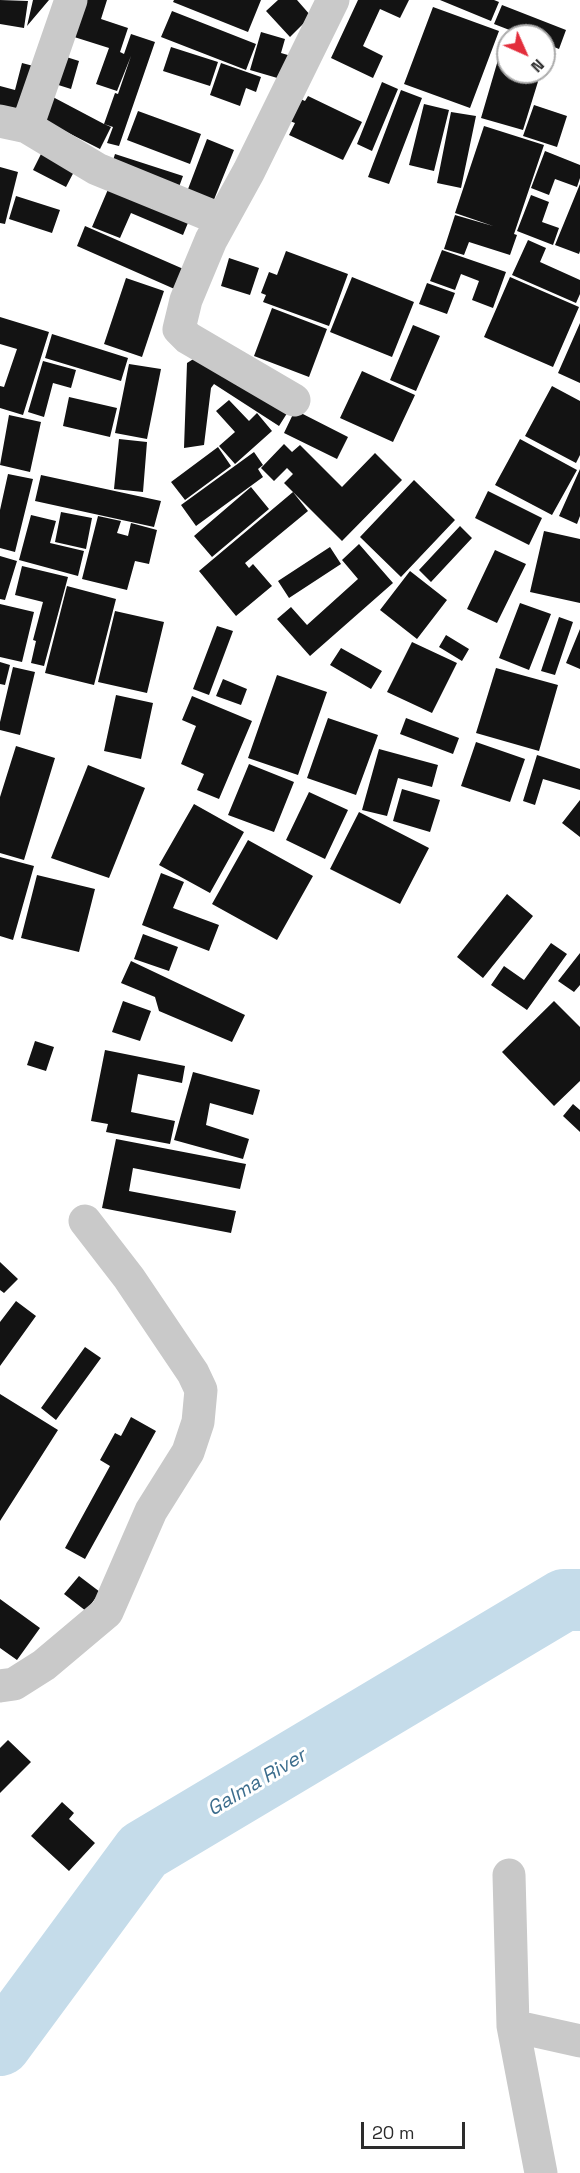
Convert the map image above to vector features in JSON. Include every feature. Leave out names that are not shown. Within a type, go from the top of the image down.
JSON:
[{"type":"street","points":[[71,0],[13,124],[97,169],[222,220]]},
{"type":"street","points":[[294,400],[188,338],[179,329],[186,300],[211,240],[333,0]]},
{"type":"street","points":[[0,1686],[14,1684],[44,1665],[107,1612],[151,1511],[188,1452],[198,1422],[201,1390],[193,1373],[129,1278],[85,1221]]},
{"type":"street","points":[[509,1875],[513,2026],[541,2173]]},
{"type":"street","points":[[513,2026],[580,2041]]},
{"type":"building","points":[[0,0],[28,1],[24,28],[0,24]]},
{"type":"building","points":[[33,0],[49,0],[27,26]]},
{"type":"building","points":[[82,0],[107,0],[101,19],[128,28],[120,52],[124,54],[131,34],[155,42],[119,146],[107,143],[113,127],[104,124],[115,93],[118,94],[131,56],[117,91],[96,84],[109,48],[71,36]]},
{"type":"building","points":[[174,0],[261,0],[248,32],[173,2]]},
{"type":"building","points":[[278,0],[297,0],[311,16],[290,37],[266,11]]},
{"type":"building","points":[[358,0],[409,0],[400,18],[380,9],[363,46],[383,56],[373,78],[331,58]]},
{"type":"building","points":[[440,0],[494,0],[499,2],[491,21]]},
{"type":"building","points":[[502,5],[551,24],[496,25],[494,24]]},
{"type":"building","points":[[433,7],[496,30],[496,39],[470,108],[404,84]]},
{"type":"building","points":[[172,11],[256,44],[246,70],[161,37]]},
{"type":"building","points":[[556,26],[566,30],[559,49],[556,48]]},
{"type":"building","points":[[261,32],[285,39],[281,53],[298,58],[291,82],[250,70]]},
{"type":"building","points":[[171,47],[218,62],[210,86],[163,71]]},
{"type":"building","points":[[60,55],[79,61],[71,89],[52,83]]},
{"type":"building","points":[[22,63],[41,68],[27,116],[0,109],[0,86],[15,90]]},
{"type":"building","points":[[221,63],[261,77],[256,92],[246,88],[240,106],[210,95]]},
{"type":"building","points":[[496,67],[496,84],[537,84],[523,130],[481,118]]},
{"type":"building","points":[[382,82],[398,89],[372,151],[357,144]]},
{"type":"building","points":[[401,90],[422,98],[389,184],[368,177]]},
{"type":"building","points":[[51,96],[111,127],[100,149],[39,118]]},
{"type":"building","points":[[308,96],[362,122],[343,160],[289,135],[295,123],[287,120],[298,98],[305,101]]},
{"type":"building","points":[[424,104],[449,110],[434,171],[409,165]]},
{"type":"building","points":[[534,105],[567,116],[557,147],[523,136]]},
{"type":"building","points":[[138,111],[201,134],[190,164],[127,140]]},
{"type":"building","points":[[451,112],[476,116],[461,188],[437,183]]},
{"type":"building","points":[[484,126],[544,145],[514,234],[517,235],[510,255],[469,242],[464,255],[444,249],[455,215],[493,226],[455,213]]},
{"type":"building","points":[[207,139],[234,150],[211,207],[185,197]]},
{"type":"building","points":[[44,148],[78,164],[66,187],[33,170]]},
{"type":"building","points":[[545,151],[580,165],[577,187],[555,179],[549,195],[531,188]]},
{"type":"building","points":[[115,154],[183,176],[176,195],[109,173]]},
{"type":"building","points":[[0,167],[18,172],[5,224],[0,223]]},
{"type":"building","points":[[112,180],[192,213],[183,235],[131,213],[120,238],[92,227]]},
{"type":"building","points":[[580,184],[580,251],[579,254],[555,245]]},
{"type":"building","points":[[531,195],[549,202],[542,222],[559,228],[553,245],[517,231]]},
{"type":"building","points":[[16,196],[60,210],[52,233],[9,219]]},
{"type":"building","points":[[85,226],[188,271],[179,291],[77,246]]},
{"type":"building","points":[[528,240],[546,248],[540,262],[580,280],[580,294],[576,303],[512,275]]},
{"type":"building","points":[[442,250],[506,272],[493,308],[472,300],[479,281],[461,274],[455,290],[430,281]]},
{"type":"building","points":[[286,251],[348,274],[329,326],[263,302],[266,295],[261,293],[269,272],[277,275]]},
{"type":"building","points":[[229,258],[259,268],[250,295],[221,286]]},
{"type":"building","points":[[352,277],[414,302],[392,357],[330,332]]},
{"type":"building","points":[[510,277],[579,307],[553,367],[484,337]]},
{"type":"building","points":[[126,278],[164,291],[142,357],[104,344]]},
{"type":"building","points":[[427,283],[455,293],[447,314],[419,304]]},
{"type":"building","points":[[272,308],[327,329],[309,377],[254,356]]},
{"type":"building","points":[[0,317],[49,332],[23,415],[0,408],[0,386],[4,387],[17,349],[0,344]]},
{"type":"building","points":[[580,323],[580,383],[558,373]]},
{"type":"building","points":[[413,325],[440,336],[416,391],[390,380]]},
{"type":"building","points":[[52,334],[128,358],[121,381],[45,358]]},
{"type":"building","points":[[203,353],[291,407],[279,426],[214,384],[211,388],[204,445],[184,448],[187,363]]},
{"type":"building","points":[[43,361],[76,370],[71,388],[53,383],[44,417],[28,412]]},
{"type":"building","points":[[129,364],[161,369],[147,439],[115,433]]},
{"type":"building","points":[[362,371],[415,395],[393,442],[340,418]]},
{"type":"building","points":[[552,386],[580,401],[580,455],[576,463],[525,436]]},
{"type":"building","points":[[69,397],[117,408],[110,437],[63,426]]},
{"type":"building","points":[[229,400],[249,421],[257,413],[272,431],[235,464],[219,446],[235,432],[216,411]]},
{"type":"building","points":[[295,410],[348,437],[337,459],[284,433]]},
{"type":"building","points":[[9,415],[41,422],[30,472],[0,465]]},
{"type":"building","points":[[119,439],[147,442],[143,492],[114,489]]},
{"type":"building","points":[[520,439],[577,470],[552,515],[495,485]]},
{"type":"building","points":[[284,444],[292,452],[300,445],[342,487],[375,453],[402,480],[342,541],[284,483],[293,474],[287,468],[274,481],[261,468]]},
{"type":"building","points":[[218,447],[231,466],[185,500],[171,482]]},
{"type":"building","points":[[254,452],[263,465],[258,469],[263,477],[196,526],[181,505]]},
{"type":"building","points":[[580,469],[580,516],[577,524],[559,516]]},
{"type":"building","points":[[8,474],[33,479],[15,552],[0,548],[0,510]]},
{"type":"building","points":[[41,475],[161,501],[154,527],[35,501]]},
{"type":"building","points":[[414,480],[455,520],[401,577],[360,537]]},
{"type":"building","points":[[251,487],[269,509],[212,557],[194,536]]},
{"type":"building","points":[[488,491],[542,518],[529,545],[475,518]]},
{"type":"building","points":[[293,492],[308,511],[245,563],[249,568],[253,564],[272,586],[236,616],[199,571]]},
{"type":"building","points":[[61,512],[92,518],[86,549],[55,542]]},
{"type":"building","points":[[31,515],[56,521],[50,543],[84,551],[78,576],[19,560]]},
{"type":"building","points":[[98,516],[121,521],[117,533],[128,536],[131,523],[157,530],[149,564],[135,561],[127,590],[82,579]]},
{"type":"building","points":[[460,526],[472,538],[431,582],[419,570]]},
{"type":"building","points":[[544,531],[580,539],[580,603],[530,592]]},
{"type":"building","points":[[359,544],[393,583],[310,656],[277,619],[291,607],[307,625],[358,579],[342,560]]},
{"type":"building","points":[[330,547],[341,564],[289,598],[278,581]]},
{"type":"building","points":[[495,550],[526,564],[497,623],[467,609]]},
{"type":"building","points":[[0,556],[17,561],[5,600],[0,599]]},
{"type":"building","points":[[22,566],[68,577],[44,666],[31,663],[36,641],[33,640],[43,602],[15,595]]},
{"type":"building","points":[[410,571],[447,600],[417,639],[380,610]]},
{"type":"building","points":[[67,586],[116,599],[94,685],[45,673]]},
{"type":"building","points":[[520,603],[551,614],[529,670],[499,658]]},
{"type":"building","points":[[0,604],[34,612],[22,662],[0,657]]},
{"type":"building","points":[[115,611],[164,622],[147,693],[98,682]]},
{"type":"building","points":[[559,617],[573,622],[555,675],[541,671]]},
{"type":"building","points":[[217,626],[233,631],[209,695],[193,689]]},
{"type":"building","points":[[580,629],[580,669],[566,663]]},
{"type":"building","points":[[446,635],[469,649],[462,661],[439,647]]},
{"type":"building","points":[[412,642],[457,663],[432,713],[387,692]]},
{"type":"building","points":[[341,648],[382,671],[371,689],[330,665]]},
{"type":"building","points":[[0,662],[10,665],[5,685],[0,684]]},
{"type":"building","points":[[13,667],[35,672],[20,735],[0,730]]},
{"type":"building","points":[[496,668],[558,685],[539,751],[476,733]]},
{"type":"building","points":[[277,675],[327,692],[298,775],[248,758]]},
{"type":"building","points":[[223,679],[247,689],[241,705],[216,696]]},
{"type":"building","points":[[116,695],[153,703],[141,759],[104,751]]},
{"type":"building","points":[[192,696],[252,721],[219,799],[197,790],[204,774],[181,764],[196,726],[182,720]]},
{"type":"building","points":[[328,718],[378,735],[356,795],[307,778]]},
{"type":"building","points":[[406,718],[459,738],[453,754],[400,734]]},
{"type":"building","points":[[476,742],[525,759],[510,802],[461,786]]},
{"type":"building","points":[[16,746],[55,758],[24,860],[0,853],[0,797]]},
{"type":"building","points":[[379,749],[438,765],[432,787],[398,778],[387,816],[362,810]]},
{"type":"building","points":[[537,755],[580,769],[580,790],[543,779],[535,805],[523,801]]},
{"type":"building","points":[[249,764],[294,782],[274,832],[228,815]]},
{"type":"building","points":[[88,765],[145,788],[109,878],[51,858]]},
{"type":"building","points":[[402,789],[440,800],[430,832],[393,821]]},
{"type":"building","points":[[309,792],[348,810],[325,859],[286,840]]},
{"type":"building","points":[[580,800],[580,837],[562,823]]},
{"type":"building","points":[[194,804],[244,832],[210,893],[159,865]]},
{"type":"building","points":[[359,812],[429,848],[400,904],[330,869]]},
{"type":"building","points":[[248,840],[313,876],[277,940],[212,904]]},
{"type":"building","points":[[0,857],[34,866],[13,940],[0,936]]},
{"type":"building","points":[[161,873],[184,882],[173,908],[219,925],[209,951],[142,925]]},
{"type":"building","points":[[37,875],[95,889],[79,952],[21,938]]},
{"type":"building","points":[[507,894],[533,916],[483,978],[457,957]]},
{"type":"building","points":[[143,934],[178,947],[169,971],[134,959]]},
{"type":"building","points":[[551,943],[567,954],[527,1010],[491,985],[504,966],[524,980]]},
{"type":"building","points":[[580,953],[580,985],[574,992],[558,981]]},
{"type":"building","points":[[131,961],[245,1015],[232,1042],[159,1011],[155,997],[121,983]]},
{"type":"building","points":[[123,1001],[151,1011],[140,1041],[112,1032]]},
{"type":"building","points":[[554,1001],[580,1027],[580,1081],[554,1106],[502,1052]]},
{"type":"building","points":[[35,1041],[54,1047],[46,1071],[27,1065]]},
{"type":"building","points":[[105,1050],[185,1066],[182,1083],[138,1074],[131,1112],[175,1121],[170,1144],[106,1132],[108,1124],[91,1121]]},
{"type":"building","points":[[193,1072],[260,1090],[253,1115],[210,1103],[206,1125],[249,1139],[243,1159],[174,1140]]},
{"type":"building","points":[[573,1104],[580,1110],[580,1132],[563,1116]]},
{"type":"building","points":[[116,1139],[246,1164],[240,1189],[133,1168],[129,1191],[236,1211],[231,1233],[102,1208]]},
{"type":"building","points":[[0,1262],[18,1279],[4,1293],[0,1290]]},
{"type":"building","points":[[16,1301],[36,1316],[0,1366],[0,1322]]},
{"type":"building","points":[[85,1347],[101,1358],[56,1420],[41,1408]]},
{"type":"building","points":[[0,1394],[58,1430],[0,1521]]},
{"type":"building","points":[[131,1417],[156,1431],[85,1559],[65,1548],[110,1466],[100,1460],[115,1433],[121,1436]]},
{"type":"building","points":[[79,1576],[100,1592],[86,1611],[64,1594]]},
{"type":"building","points":[[0,1599],[40,1628],[17,1660],[0,1648]]},
{"type":"building","points":[[8,1740],[31,1762],[0,1793],[0,1748]]},
{"type":"building","points":[[62,1802],[74,1813],[69,1819],[95,1843],[69,1871],[31,1836]]},
{"type":"waterway","name":"Galma River","points":[[0,2045],[143,1851],[564,1600],[580,1600]]}]
